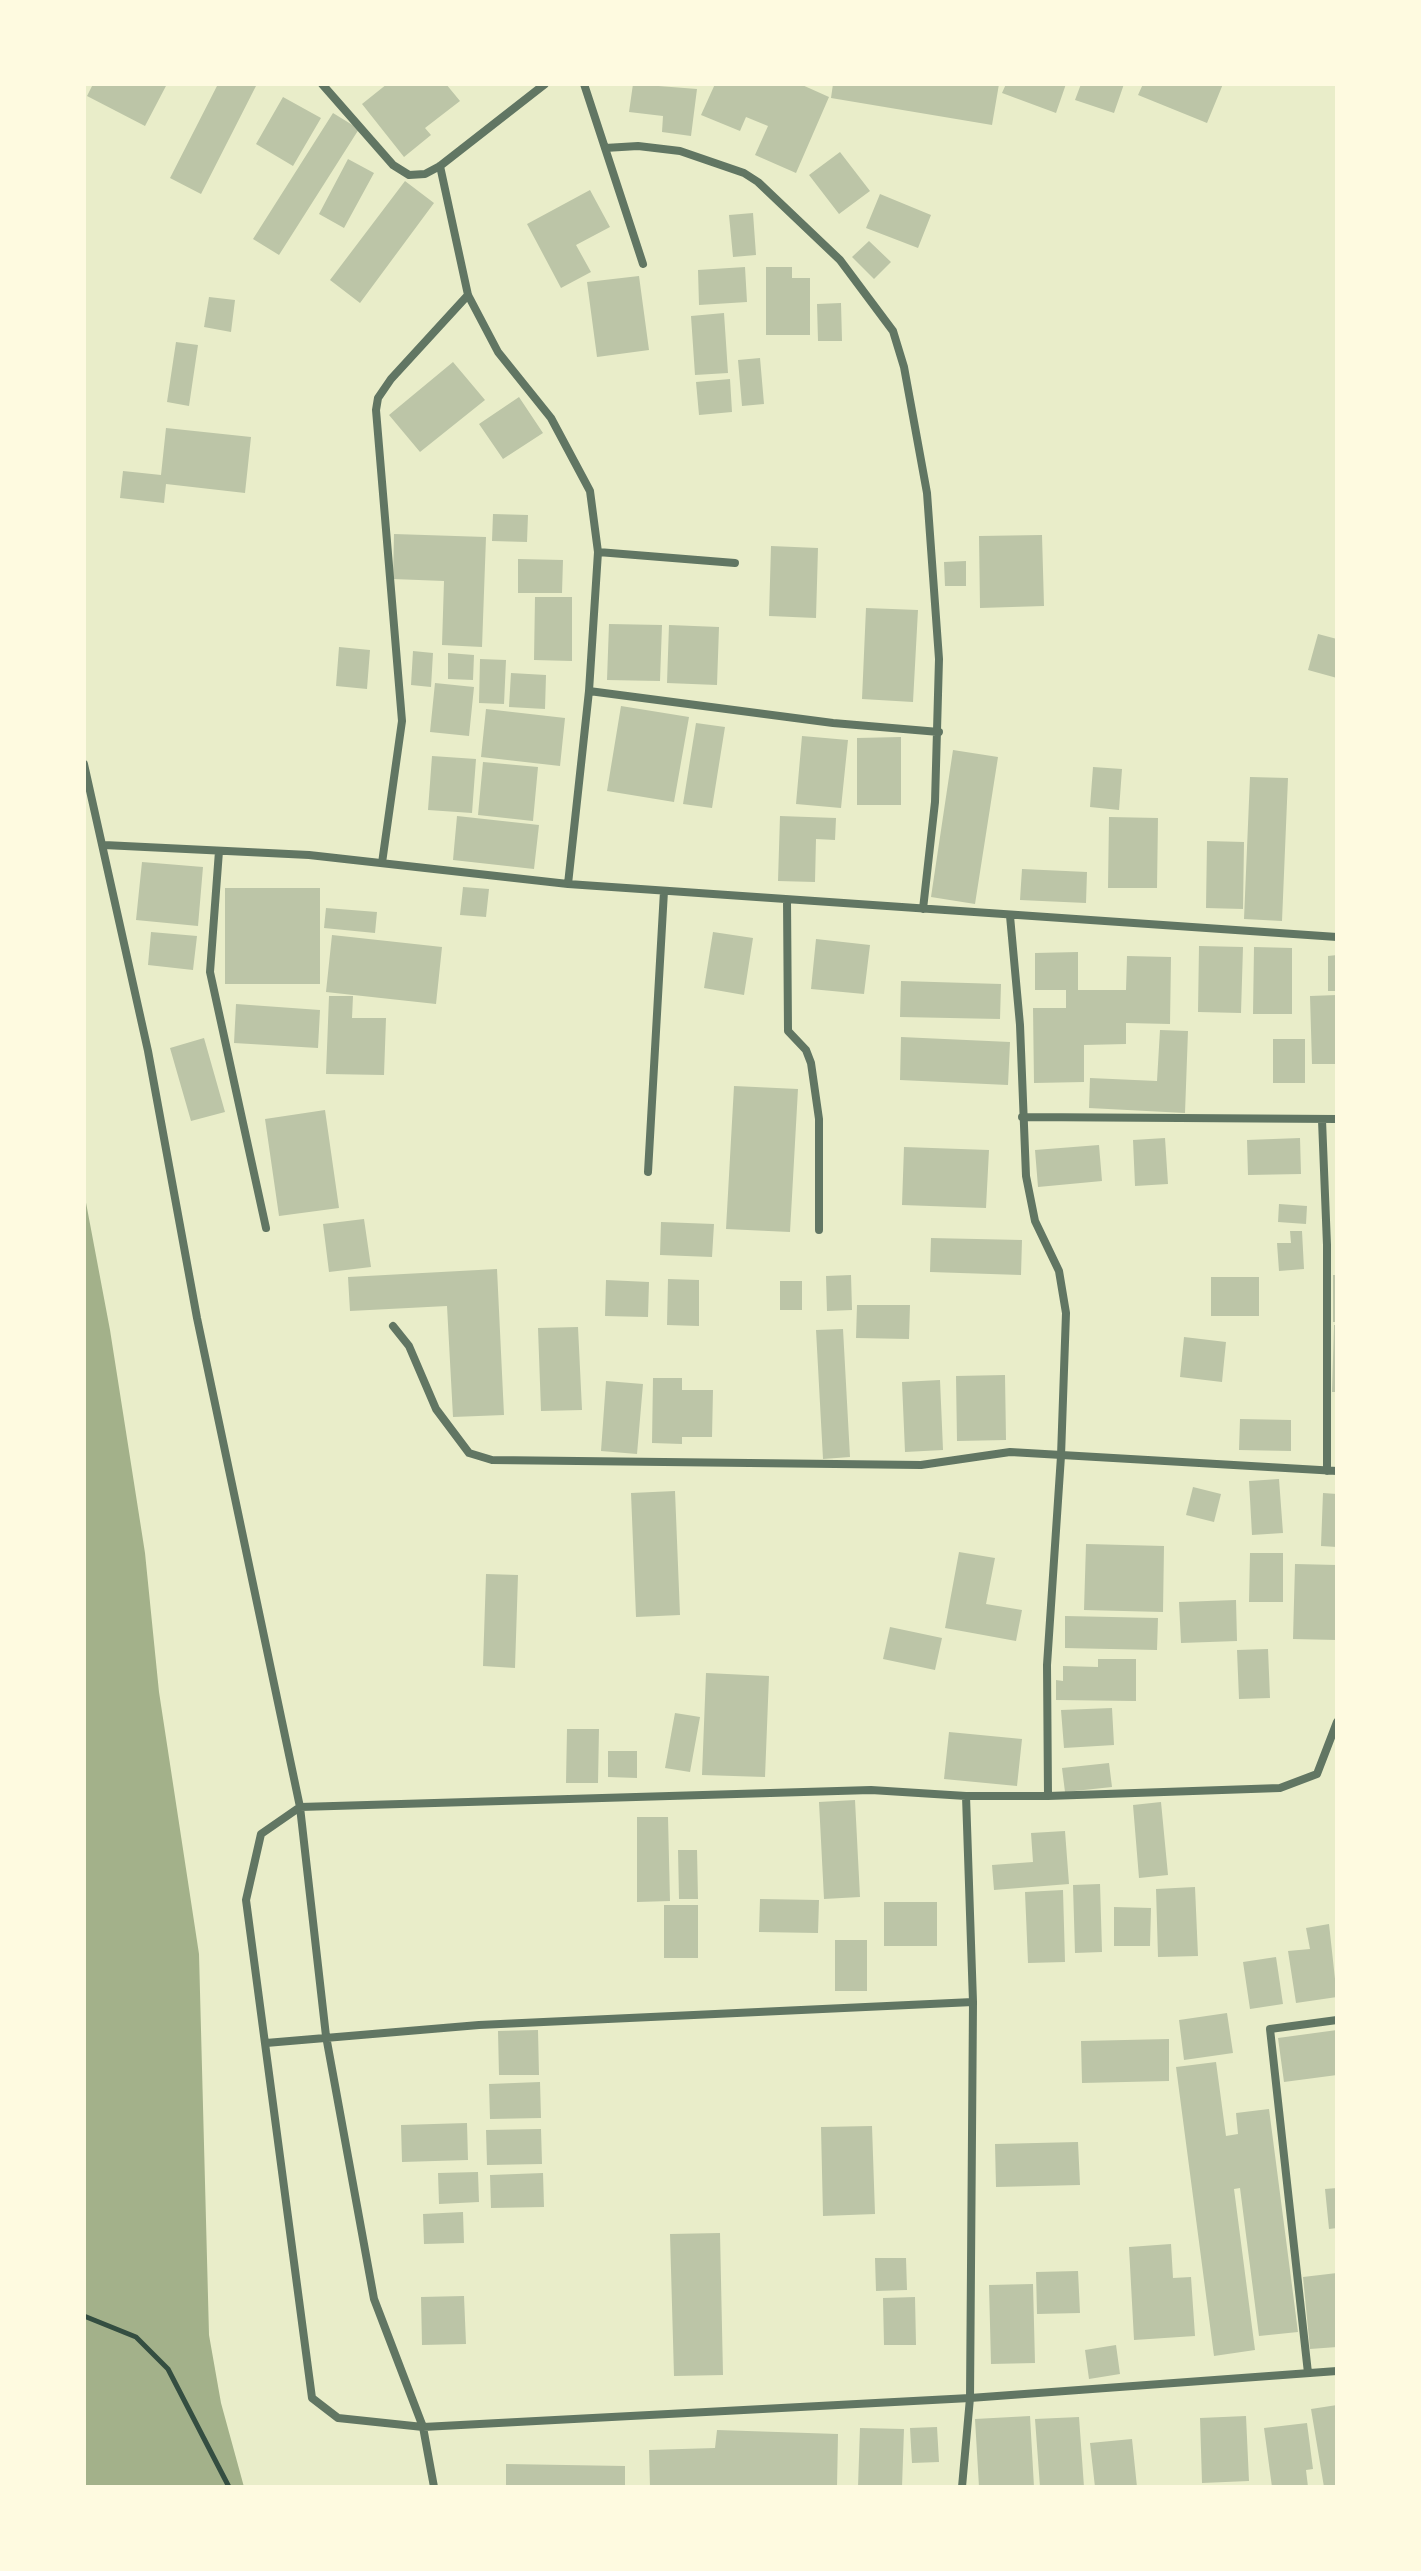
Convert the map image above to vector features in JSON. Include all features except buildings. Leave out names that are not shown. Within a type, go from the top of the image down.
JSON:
[{"type":"street","points":[[322,84],[393,165],[409,175],[425,174],[440,166],[545,84]]},
{"type":"street","points":[[584,84],[643,264]]},
{"type":"street","points":[[605,148],[638,146],[680,151],[744,173],[758,182],[854,276],[893,331],[904,367],[927,493],[938,647],[939,732],[923,909]]},
{"type":"street","points":[[440,166],[468,295],[498,352],[551,418],[585,475],[590,491],[598,552],[589,691],[568,884]]},
{"type":"street","points":[[382,863],[402,721],[376,410],[378,398],[391,379],[468,295]]},
{"type":"street","points":[[598,552],[735,563]]},
{"type":"street","points":[[589,691],[833,723],[939,732]]},
{"type":"street","points":[[84,764],[104,845],[300,1807],[326,2036],[374,2299],[423,2427],[434,2487]]},
{"type":"street","points":[[104,845],[382,863],[568,884],[1337,937]]},
{"type":"street","points":[[219,851],[210,972],[266,1228]]},
{"type":"street","points":[[648,1172],[664,891]]},
{"type":"street","points":[[787,900],[788,1031],[806,1050],[811,1063],[819,1119],[819,1230]]},
{"type":"street","points":[[1010,916],[1020,1025],[1026,1176],[1035,1221],[1059,1271],[1066,1313],[1061,1456],[1047,1665],[1048,1796]]},
{"type":"street","points":[[1022,1117],[1337,1119]]},
{"type":"street","points":[[1322,1120],[1327,1245],[1327,1471]]},
{"type":"street","points":[[393,1326],[409,1346],[436,1409],[454,1434],[469,1453],[492,1460],[921,1465],[1010,1452],[1337,1471]]},
{"type":"street","points":[[1337,1722],[1317,1774],[1280,1788],[1048,1796],[966,1796],[871,1790],[300,1807],[261,1834],[246,1900],[312,2398],[338,2418],[423,2427],[970,2398],[1337,2371]]},
{"type":"street","points":[[962,2487],[970,2398],[973,2002],[966,1796]]},
{"type":"street","points":[[266,2043],[479,2025],[973,2002]]},
{"type":"street","points":[[1308,2373],[1270,2029],[1337,2020]]},
{"type":"path","points":[[84,2316],[136,2337],[168,2369],[229,2487]]},
{"type":"shaded area","points":[[84,1192],[110,1330],[145,1553],[159,1692],[199,1954],[209,2335],[221,2403],[244,2487],[84,2487]]}]
